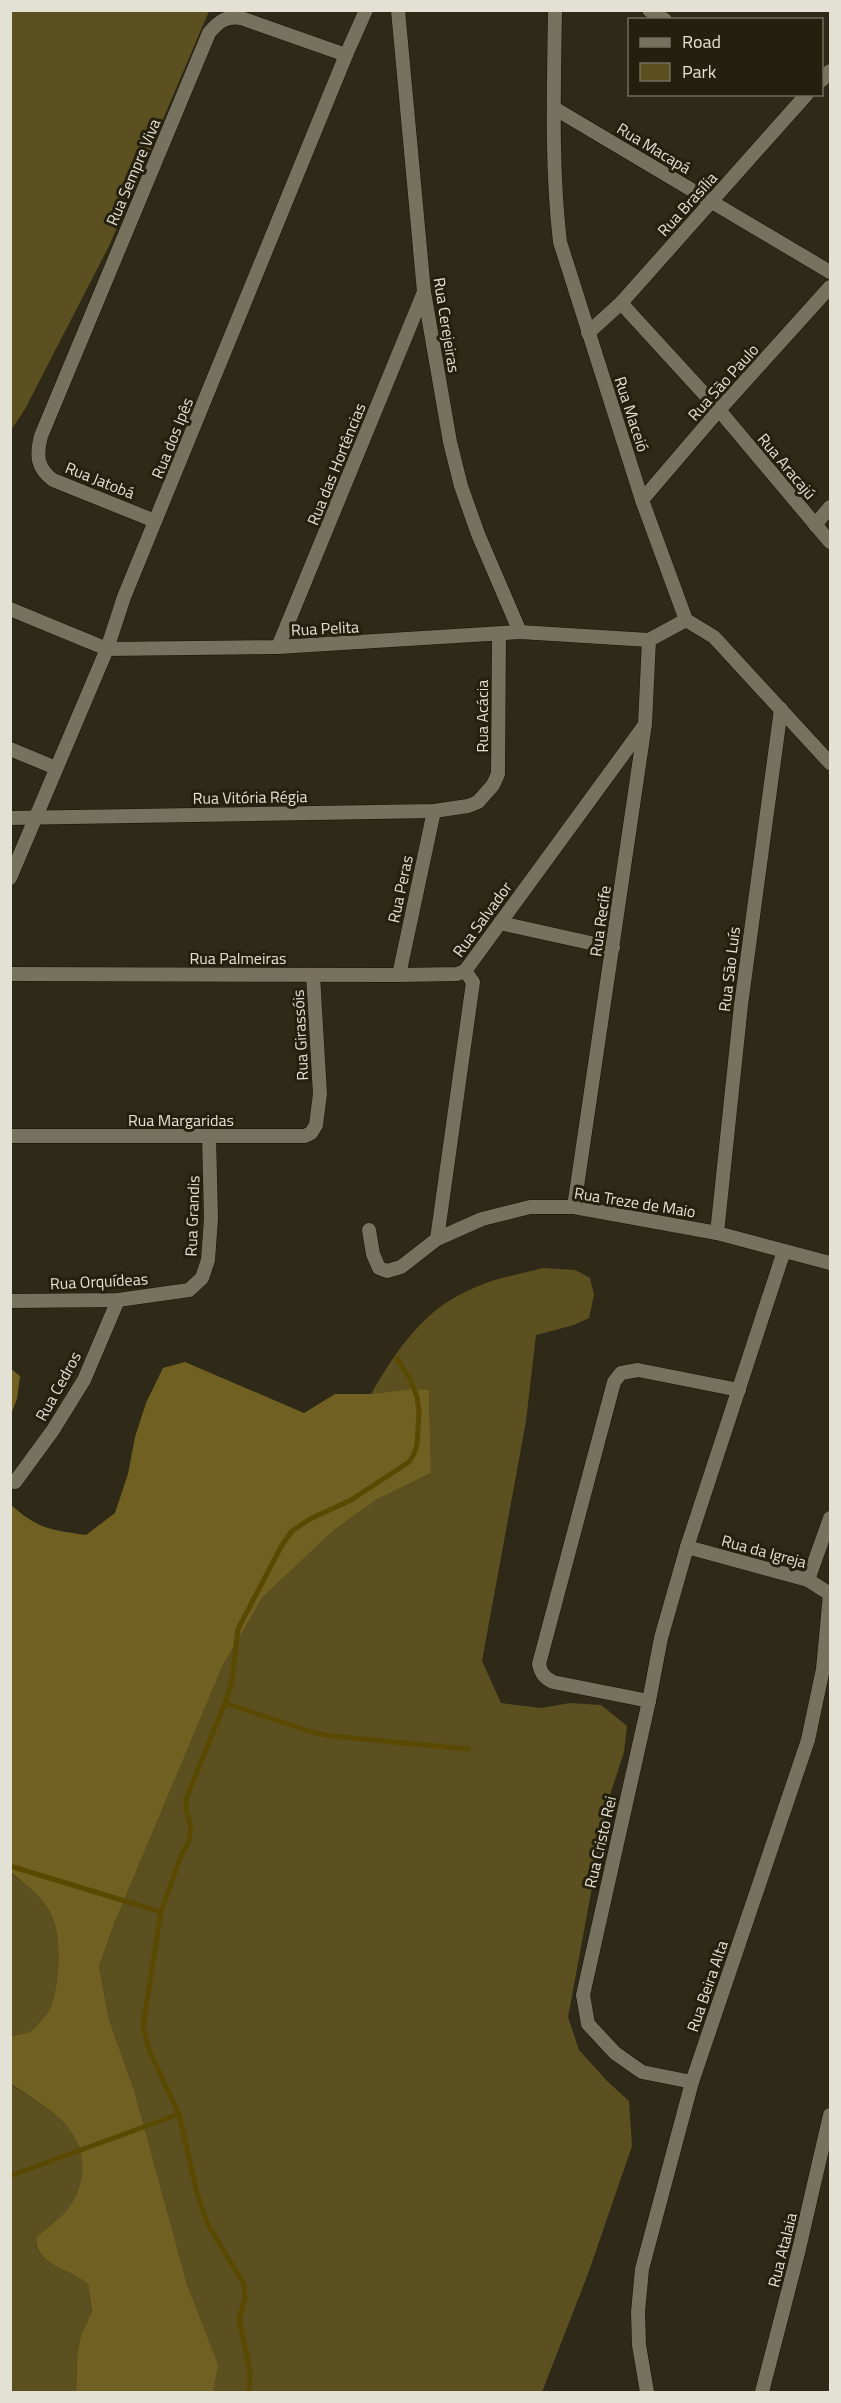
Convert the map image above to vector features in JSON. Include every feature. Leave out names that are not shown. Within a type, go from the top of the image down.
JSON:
[{"type":"street","name":"Rua dos Ipês","points":[[10,878],[107,649],[124,597],[345,54],[366,10]]},
{"type":"street","name":"Rua Cerejeiras","points":[[398,10],[424,292],[450,442],[461,486],[478,534],[520,632]]},
{"type":"street","name":"Rua Maceió","points":[[555,10],[554,108],[557,219],[560,242],[642,500],[686,620]]},
{"type":"street","points":[[649,10],[662,18]]},
{"type":"street","name":"Rua Sempre Viva","points":[[38,462],[37,451],[40,436],[209,33],[217,23],[229,17],[242,18],[345,54]]},
{"type":"street","name":"Rua Brasília","points":[[588,333],[621,303],[803,96]]},
{"type":"street","name":"Rua Macapá","points":[[554,108],[831,272]]},
{"type":"street","name":"Rua São Paulo","points":[[642,500],[719,410],[831,287]]},
{"type":"street","name":"Rua das Hortências","points":[[278,647],[424,292]]},
{"type":"street","name":"Rua Aracajú","points":[[621,303],[719,410],[831,542]]},
{"type":"street","name":"Rua Jatobá","points":[[38,462],[43,472],[53,480],[156,521]]},
{"type":"street","points":[[815,525],[831,507]]},
{"type":"street","name":"Rua Pelita","points":[[10,609],[107,649],[278,647],[520,632],[649,640]]},
{"type":"street","points":[[649,640],[686,620],[714,637],[831,763]]},
{"type":"street","name":"Rua Acácia","points":[[486,795],[498,774],[499,635]]},
{"type":"street","name":"Rua Recife","points":[[574,1207],[645,724],[649,640]]},
{"type":"street","name":"Rua São Luís","points":[[717,1233],[741,1005],[781,710]]},
{"type":"street","name":"Rua Salvador","points":[[438,1239],[473,982],[465,971],[645,724]]},
{"type":"street","points":[[10,749],[56,768]]},
{"type":"street","name":"Rua Vitória Régia","points":[[10,818],[434,811],[468,806],[478,802],[486,795]]},
{"type":"street","name":"Rua Peras","points":[[399,975],[434,811]]},
{"type":"street","points":[[500,923],[613,948]]},
{"type":"street","name":"Rua Palmeiras","points":[[10,974],[399,975],[457,974],[465,971]]},
{"type":"street","name":"Rua Girassóis","points":[[313,975],[320,1094]]},
{"type":"street","name":"Rua Margaridas","points":[[10,1136],[305,1136],[316,1125],[320,1094]]},
{"type":"street","name":"Rua Grandis","points":[[189,1290],[202,1278],[208,1260],[211,1219],[209,1136]]},
{"type":"street","name":"Rua Treze de Maio","points":[[369,1230],[373,1254],[379,1268],[387,1271],[406,1264],[438,1239],[482,1219],[530,1207],[574,1207],[717,1233],[831,1263]]},
{"type":"street","name":"Rua Cristo Rei","points":[[692,2082],[642,2072],[615,2054],[588,2024],[583,1995],[650,1701],[661,1638],[687,1547],[784,1251]]},
{"type":"street","name":"Rua Orquídeas","points":[[10,1301],[118,1300],[189,1290]]},
{"type":"street","name":"Rua Cedros","points":[[15,1482],[53,1430],[84,1380],[118,1300]]},
{"type":"street","points":[[650,1701],[553,1683],[540,1671],[539,1664],[614,1382],[621,1372],[638,1370],[739,1390]]},
{"type":"street","points":[[808,1580],[831,1518]]},
{"type":"street","name":"Rua da Igreja","points":[[687,1547],[808,1580],[830,1594]]},
{"type":"street","name":"Rua Beira Alta","points":[[647,2392],[639,2345],[638,2312],[642,2270],[692,2082],[808,1740],[823,1669],[830,1594]]},
{"type":"street","name":"Rua Atalaia","points":[[762,2392],[831,2115]]},
{"type":"green space","points":[[11,10],[209,11],[109,246],[25,409],[11,430]]},
{"type":"green space","points":[[543,1268],[575,1270],[590,1278],[594,1295],[589,1318],[574,1325],[536,1335],[526,1421],[482,1661],[501,1703],[541,1708],[570,1703],[601,1705],[627,1726],[624,1752],[608,1801],[568,2017],[579,2050],[629,2101],[632,2146],[589,2271],[542,2392],[213,2392],[217,2365],[187,2284],[135,2093],[109,2019],[99,1966],[115,1922],[223,1665],[263,1597],[333,1531],[376,1500],[431,1473],[429,1391],[410,1389],[371,1394],[391,1361],[414,1331],[441,1306],[484,1284]]},
{"type":"green space","points":[[10,1873],[27,1886],[50,1912],[57,1934],[58,1948],[55,1990],[48,2012],[32,2030],[11,2037]]},
{"type":"green space","points":[[10,2084],[48,2109],[70,2129],[81,2155],[82,2171],[74,2201],[64,2214],[36,2237],[40,2254],[46,2260],[88,2284],[92,2313],[81,2335],[77,2355],[76,2392],[11,2392]]},
{"type":"shaded area","points":[[185,1362],[304,1413],[335,1394],[371,1394],[410,1389],[429,1390],[431,1473],[376,1500],[333,1531],[263,1597],[223,1665],[115,1922],[99,1966],[109,2019],[135,2093],[187,2284],[218,2365],[213,2392],[76,2392],[77,2355],[81,2335],[92,2312],[88,2284],[47,2260],[37,2247],[36,2237],[67,2210],[78,2192],[82,2172],[81,2156],[77,2142],[60,2119],[11,2084],[11,2037],[32,2030],[48,2012],[55,1990],[58,1948],[57,1934],[50,1912],[27,1886],[11,1873],[11,1505],[37,1524],[63,1532],[86,1535],[115,1513],[128,1474],[135,1437],[146,1403],[163,1368]]},
{"type":"shaded area","points":[[11,1369],[20,1376],[17,1399],[11,1414]]},
{"type":"waterway","points":[[249,2392],[250,2371],[239,2319],[245,2298],[244,2284],[208,2225],[197,2193],[179,2114],[149,2050],[143,2026],[161,1912],[182,1853],[189,1841],[191,1827],[186,1810],[186,1799],[232,1681],[238,1629],[282,1545],[292,1531],[310,1519],[351,1500],[409,1462],[414,1454],[417,1445],[419,1412],[417,1397],[410,1379],[397,1359]]},
{"type":"waterway","points":[[225,1703],[311,1732],[331,1736],[468,1749]]},
{"type":"waterway","points":[[10,1866],[161,1912]]},
{"type":"waterway","points":[[10,2176],[179,2114]]}]
